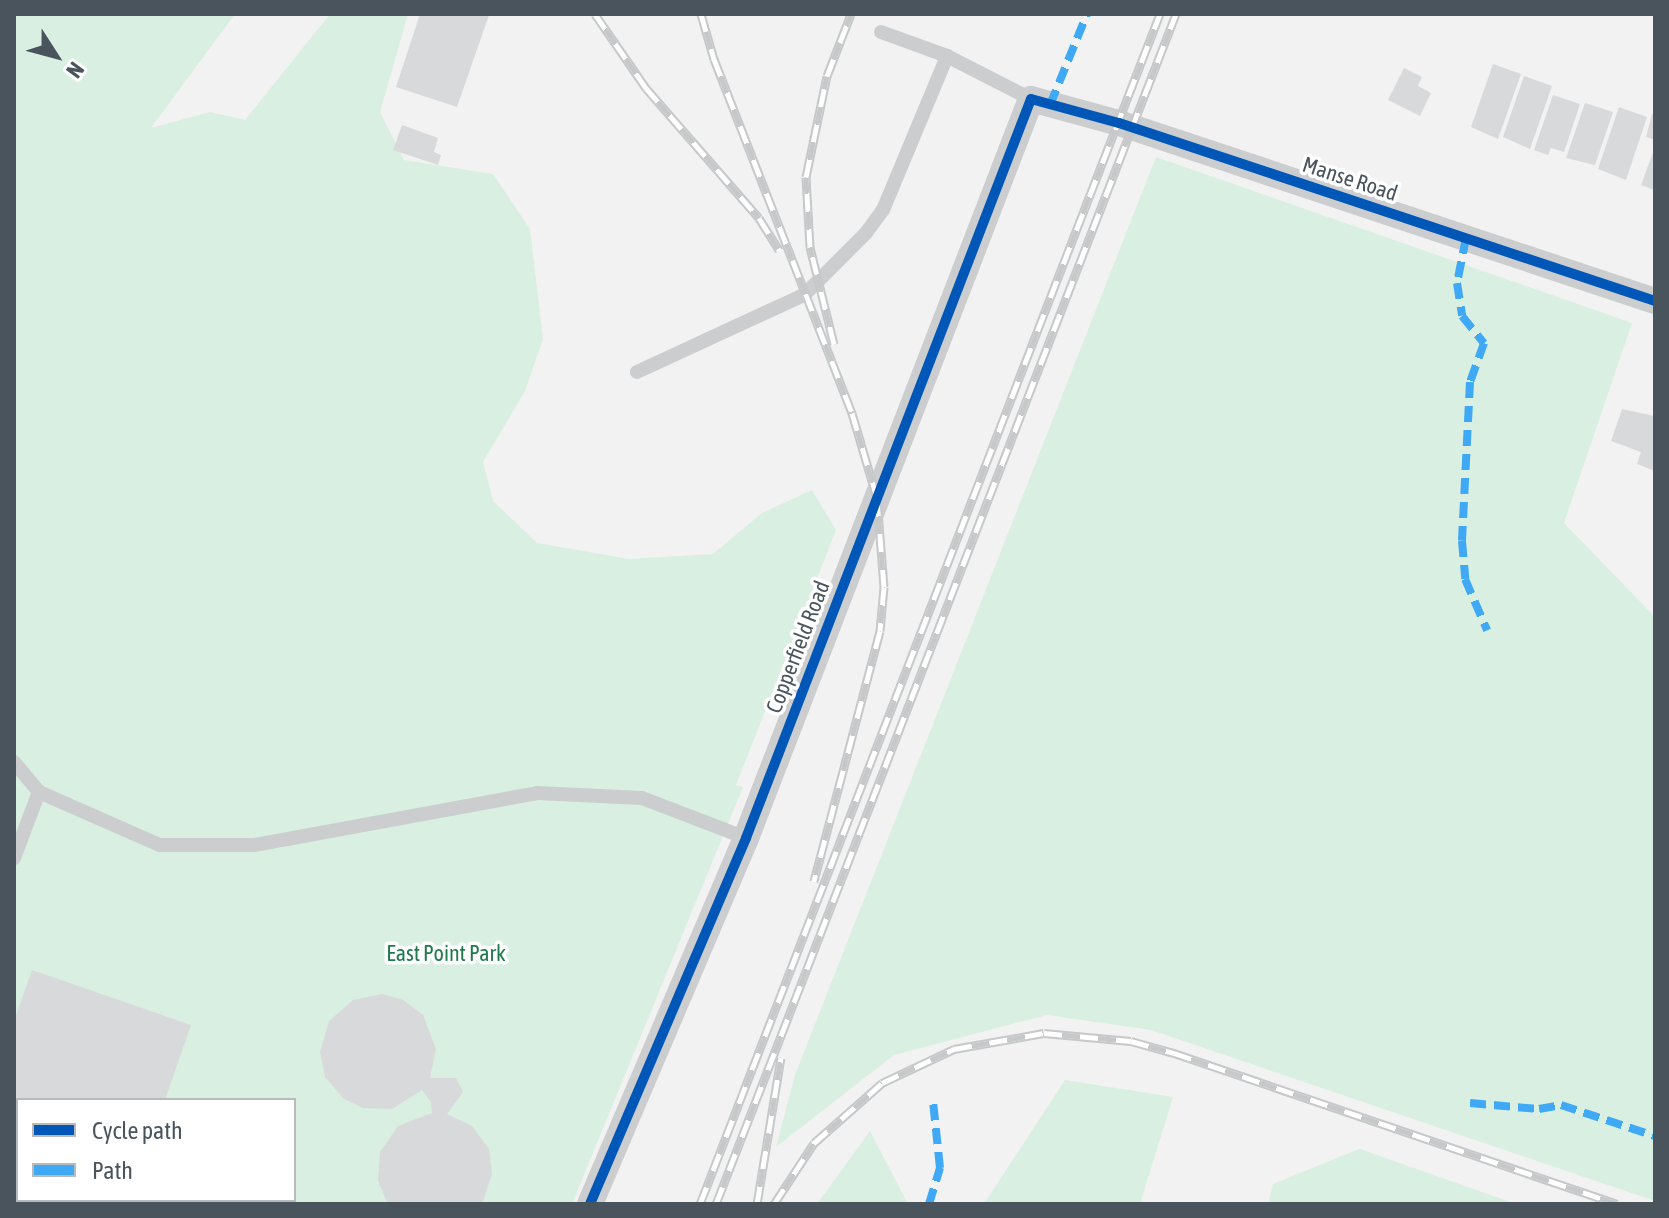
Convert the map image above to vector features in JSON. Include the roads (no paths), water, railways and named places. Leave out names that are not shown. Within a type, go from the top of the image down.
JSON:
[{"type":"street","name":"Manse Road","points":[[1031,99],[1119,123],[1655,301]]},
{"type":"street","name":"Copperfield Road","points":[[590,1204],[746,838],[1031,99]]},
{"type":"lane","points":[[881,32],[947,56],[1031,99]]},
{"type":"lane","points":[[637,372],[804,295],[856,243],[883,210],[947,56]]},
{"type":"lane","points":[[14,762],[39,792],[160,845],[254,845],[537,793],[642,798],[746,838]]},
{"type":"lane","points":[[14,858],[39,792]]},
{"type":"railway","points":[[595,14],[646,88],[759,218],[779,250]]},
{"type":"railway","points":[[701,14],[714,59],[852,413],[877,498],[884,587],[880,631],[814,881]]},
{"type":"railway","points":[[834,344],[810,247],[806,177],[827,76],[851,14]]},
{"type":"railway","points":[[700,1204],[1160,14]]},
{"type":"railway","points":[[716,1204],[1176,14]]},
{"type":"railway","points":[[774,1204],[814,1143],[882,1083],[954,1049],[1044,1033],[1131,1041],[1174,1053],[1617,1204]]},
{"type":"railway","points":[[757,1204],[781,1058]]},
{"type":"park label","name":"East Point Park","points":[[446,954]]}]
